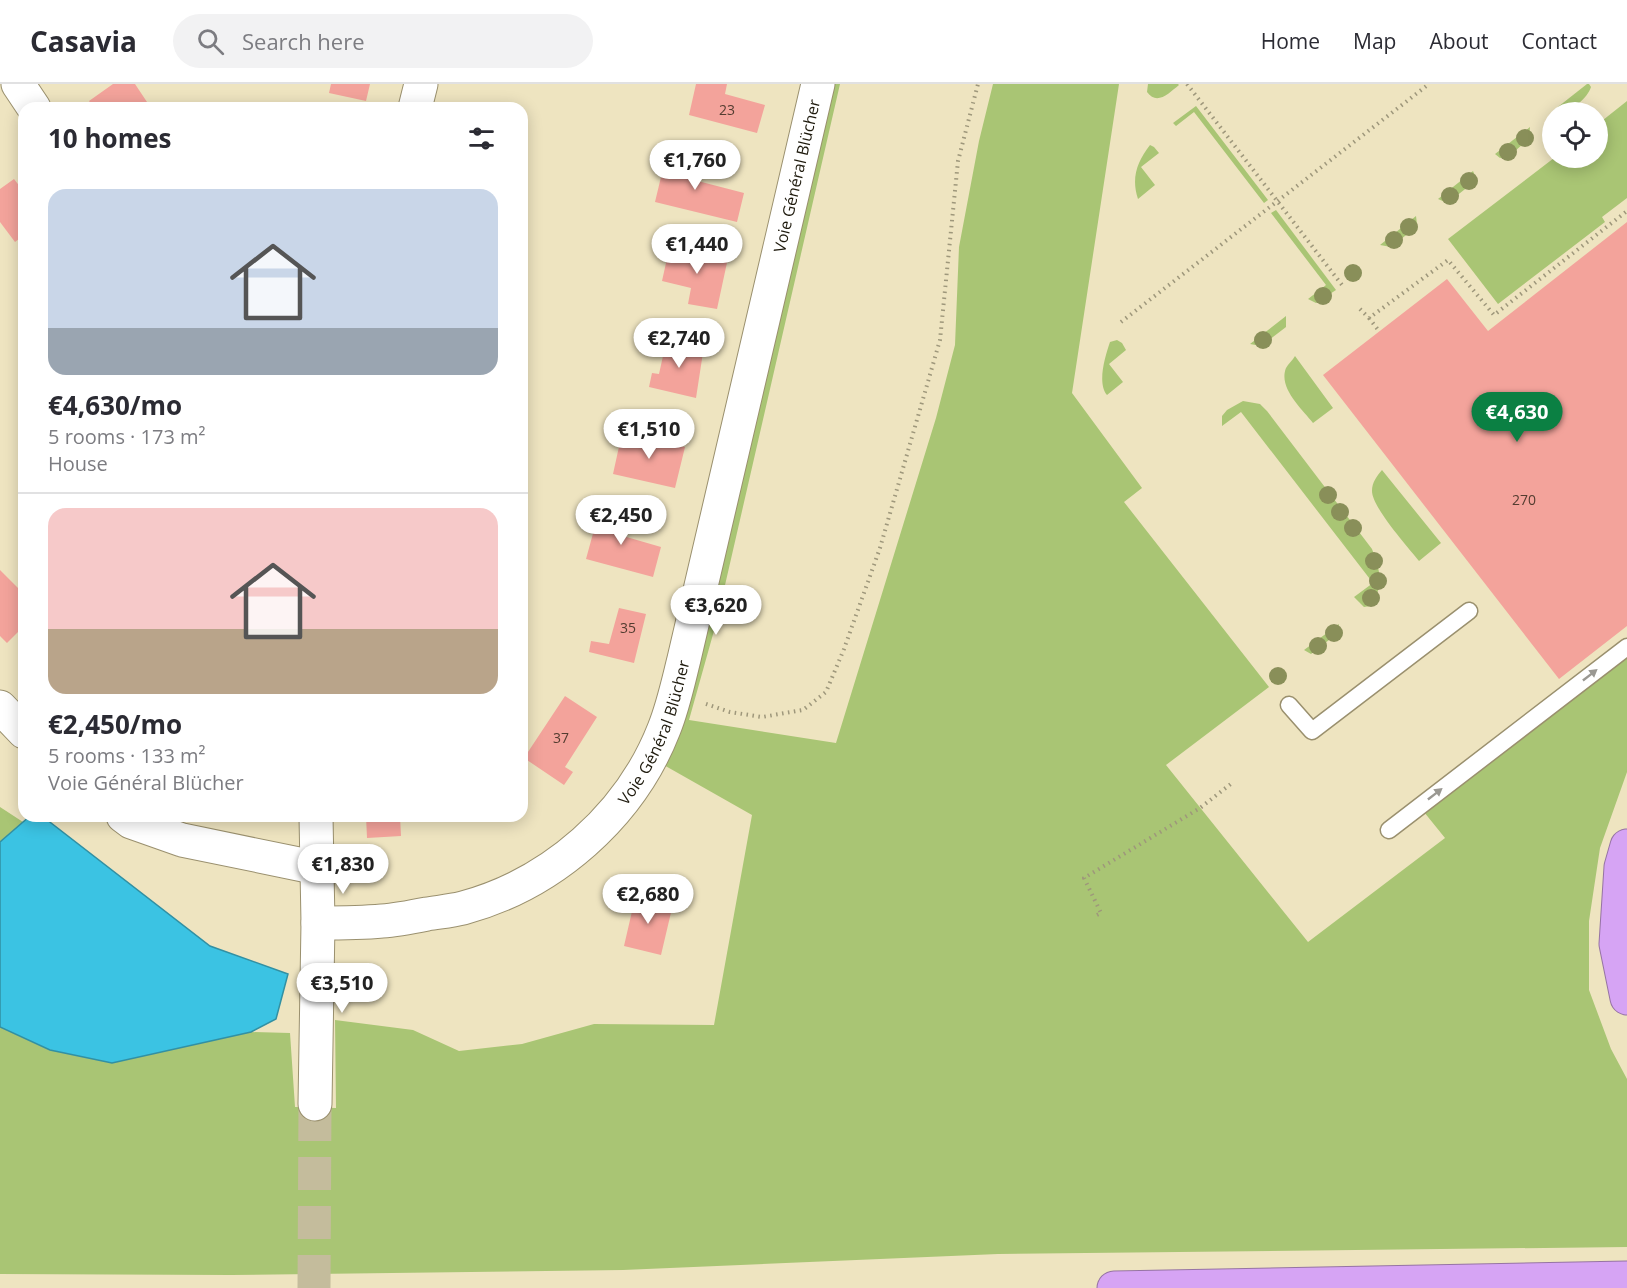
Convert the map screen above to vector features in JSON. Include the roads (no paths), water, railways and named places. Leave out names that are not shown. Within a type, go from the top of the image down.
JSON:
[{"type":"highway","points":[[1627,846],[1621,867],[1616,944],[1627,998]]},
{"type":"highway","points":[[1114,1288],[1627,1278]]},
{"type":"street","points":[[18,84],[30,102]]},
{"type":"street","points":[[416,102],[421,84]]},
{"type":"street","name":"Voie Général Blücher","points":[[318,923],[382,921],[461,909],[526,884],[588,839],[613,814],[652,755],[674,700],[819,84]]},
{"type":"street","points":[[0,707],[18,726]]},
{"type":"street","points":[[131,822],[182,840],[318,868]]},
{"type":"street","points":[[315,1104],[318,923],[316,822]]},
{"type":"lane","points":[[1288,705],[1312,731],[1469,611]]},
{"type":"lane","points":[[1389,830],[1627,647]]},
{"type":"water","points":[[23,822],[50,822],[210,946],[288,974],[276,1019],[251,1032],[112,1063],[50,1050],[0,1027],[0,842]]},
{"type":"tunnel","points":[[314,1288],[315,1104]]}]
